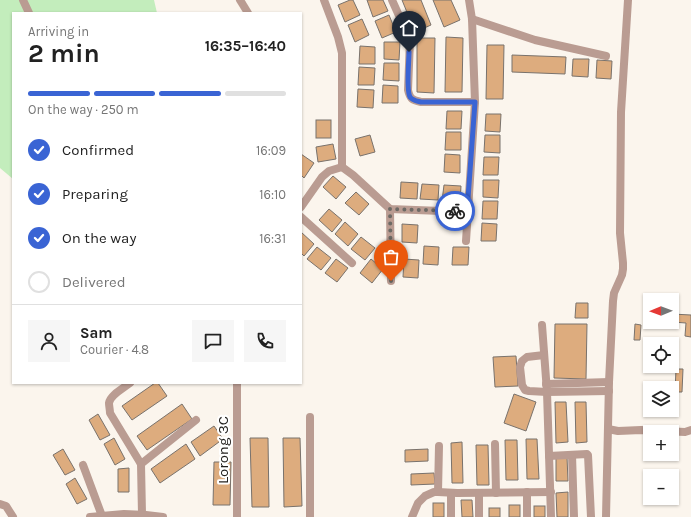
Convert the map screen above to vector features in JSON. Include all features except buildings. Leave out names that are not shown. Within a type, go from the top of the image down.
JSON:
[{"type":"street","points":[[23,0],[29,12]]},
{"type":"street","points":[[240,0],[247,12]]},
{"type":"street","points":[[324,0],[338,37],[342,53],[342,167]]},
{"type":"street","points":[[392,0],[410,40],[408,90],[413,101],[475,102]]},
{"type":"street","points":[[466,241],[475,102],[472,19],[469,0]]},
{"type":"street","points":[[606,517],[609,386],[613,301],[623,269],[620,233],[621,112],[628,0]]},
{"type":"street","points":[[472,19],[535,40],[606,56]]},
{"type":"street","points":[[302,206],[322,176],[328,171],[342,167]]},
{"type":"street","points":[[342,167],[353,175],[390,209],[467,212]]},
{"type":"street","points":[[390,209],[391,281]]},
{"type":"street","points":[[302,218],[352,263]]},
{"type":"street","points":[[542,325],[547,388],[551,517]]},
{"type":"street","points":[[544,355],[527,357],[522,361],[520,367],[522,385],[525,390],[529,392],[547,388],[609,386]]},
{"type":"street","points":[[129,384],[111,398],[109,408],[110,413],[141,464],[142,514]]},
{"type":"street","name":"Lorong 3C","points":[[236,384],[237,517]]},
{"type":"street","points":[[310,417],[310,517]]},
{"type":"street","points":[[141,464],[196,420]]},
{"type":"street","points":[[608,429],[618,431],[641,430],[685,432],[691,430]]},
{"type":"street","points":[[495,444],[496,493]]},
{"type":"street","points":[[438,492],[439,446]]},
{"type":"street","points":[[549,456],[587,454],[589,457],[591,517]]},
{"type":"street","points":[[572,455],[574,517]]},
{"type":"street","points":[[83,465],[102,516]]},
{"type":"street","points":[[412,517],[418,503],[425,496],[434,492],[551,492]]},
{"type":"street","points":[[527,492],[527,517]]},
{"type":"street","points":[[451,493],[451,517]]},
{"type":"street","points":[[479,493],[479,517]]},
{"type":"street","points":[[0,504],[6,506],[13,517]]},
{"type":"street","points":[[90,517],[142,514],[163,517]]},
{"type":"green space","points":[[0,0],[154,0],[157,12],[12,12],[12,178],[0,168]]},
{"type":"way so far","points":[[391,281],[390,209],[455,211]]},
{"type":"route","points":[[409,52],[408,90],[413,101],[475,102],[467,212],[455,211]]}]
